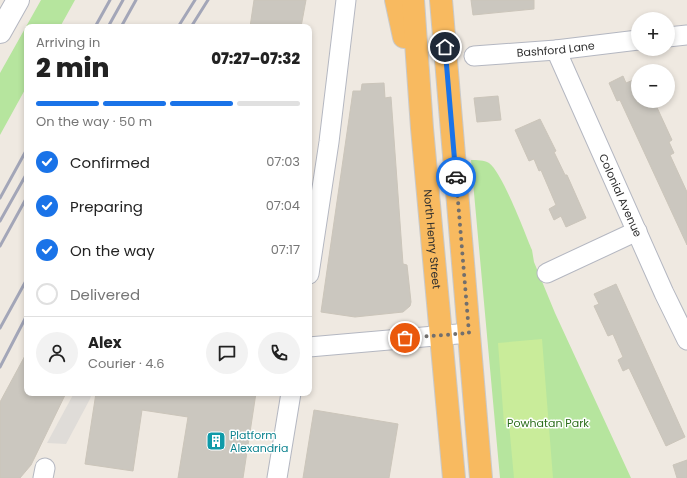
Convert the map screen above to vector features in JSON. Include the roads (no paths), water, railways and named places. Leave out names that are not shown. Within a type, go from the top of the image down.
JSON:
[{"type":"highway","points":[[396,0],[421,116]]},
{"type":"highway","name":"North Henry Street","points":[[413,0],[421,116],[454,478]]},
{"type":"highway","points":[[441,0],[481,478]]},
{"type":"street","points":[[2,22],[18,0]]},
{"type":"street","points":[[312,254],[329,142],[346,0]]},
{"type":"street","points":[[675,36],[687,35]]},
{"type":"street","name":"Bashford Lane","points":[[474,56],[556,50],[631,41]]},
{"type":"street","name":"Colonial Avenue","points":[[556,50],[687,340]]},
{"type":"street","points":[[547,273],[637,231]]},
{"type":"street","points":[[312,347],[469,333]]},
{"type":"street","points":[[277,478],[291,396]]},
{"type":"railway","points":[[97,24],[110,0]]},
{"type":"railway","points":[[110,24],[123,0]]},
{"type":"railway","points":[[123,24],[136,0]]},
{"type":"railway","points":[[180,24],[195,0]]},
{"type":"railway","points":[[193,24],[208,0]]},
{"type":"railway","points":[[0,198],[24,154]]},
{"type":"railway","points":[[0,221],[24,178]]},
{"type":"railway","points":[[0,246],[24,202]]},
{"type":"railway","points":[[0,328],[24,284]]},
{"type":"railway","points":[[0,367],[24,321]]},
{"type":"place","name":"Platform Alexandria","points":[[216,441]]},
{"type":"park label","name":"Powhatan Park","points":[[548,423]]}]
